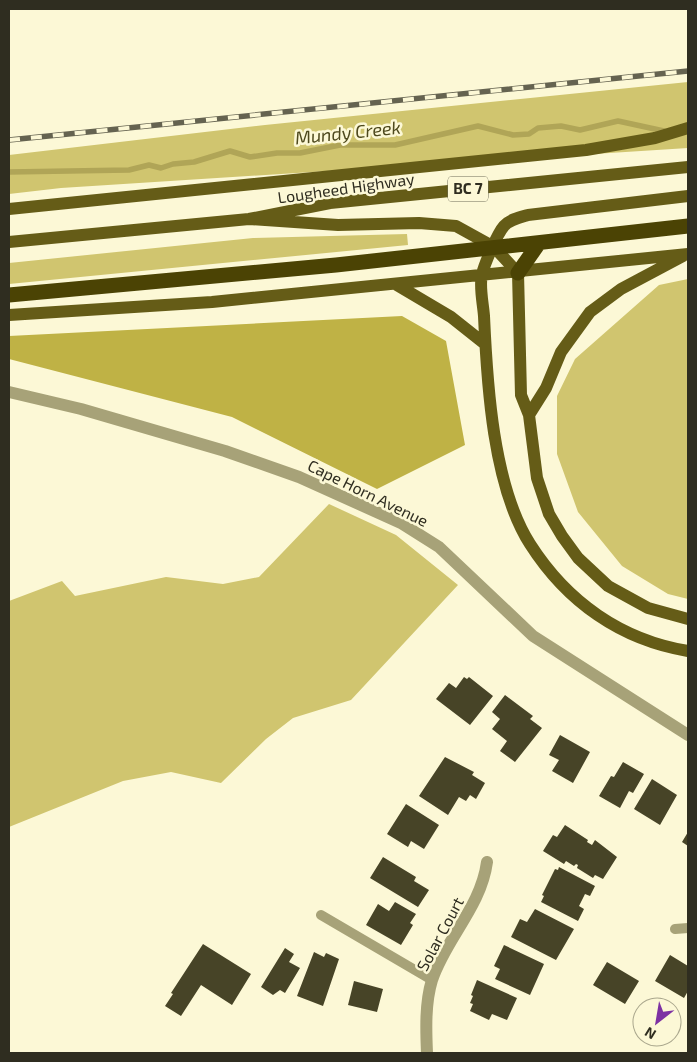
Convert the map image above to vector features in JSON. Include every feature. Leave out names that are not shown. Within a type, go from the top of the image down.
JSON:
[{"type":"highway","points":[[9,295],[327,266],[688,226]]},
{"type":"highway","points":[[518,273],[539,242]]},
{"type":"main road","points":[[9,209],[577,151],[635,142],[688,128]]},
{"type":"main road","name":"Lougheed Highway","points":[[9,242],[249,219],[330,203],[688,167]]},
{"type":"main road","points":[[688,196],[528,215],[504,226],[482,275],[485,344],[503,476],[517,519],[534,551],[569,593],[600,618],[642,639],[688,651]]},
{"type":"main road","points":[[249,219],[338,225],[441,224],[462,228],[494,247],[518,273],[521,394],[529,415],[531,443],[540,487],[549,514],[570,548],[588,569],[618,593],[648,608],[688,619]]},
{"type":"main road","points":[[9,315],[175,305],[518,273],[582,264],[688,254]]},
{"type":"main road","points":[[529,415],[546,388],[561,352],[590,312],[621,289],[688,254]]},
{"type":"main road","points":[[397,285],[451,318],[485,344]]},
{"type":"street","name":"Cape Horn Avenue","points":[[9,392],[81,409],[225,451],[307,480],[401,523],[439,547],[533,636],[688,735]]},
{"type":"street","name":"Solar Court","points":[[427,1053],[428,1002],[432,980],[476,902],[482,886],[487,862]]},
{"type":"lane","points":[[321,915],[432,980]]},
{"type":"lane","points":[[675,929],[688,928]]},
{"type":"shaded area","points":[[688,82],[688,148],[61,188],[9,194],[9,155],[265,125]]},
{"type":"shaded area","points":[[407,234],[408,245],[9,284],[9,263],[253,238]]},
{"type":"shaded area","points":[[688,279],[688,599],[668,594],[622,566],[578,512],[557,454],[557,396],[575,359],[659,285]]},
{"type":"shaded area","points":[[402,316],[446,341],[465,445],[377,489],[232,417],[9,359],[9,336]]},
{"type":"shaded area","points":[[329,504],[396,535],[458,585],[351,700],[293,718],[266,739],[221,783],[171,772],[123,781],[9,827],[9,601],[62,581],[75,596],[166,577],[223,584],[259,577]]},
{"type":"building","points":[[464,677],[467,679],[469,677],[493,696],[470,725],[436,699],[449,683],[456,688]]},
{"type":"building","points":[[505,695],[533,716],[530,719],[542,728],[515,762],[500,751],[507,741],[492,729],[500,719],[492,712]]},
{"type":"building","points":[[560,735],[590,752],[573,783],[552,771],[559,760],[549,755]]},
{"type":"building","points":[[445,757],[474,772],[472,775],[485,783],[476,799],[470,795],[466,801],[459,797],[448,815],[419,796]]},
{"type":"building","points":[[623,762],[644,774],[633,793],[629,791],[620,808],[599,796],[611,776],[614,777]]},
{"type":"building","points":[[652,779],[677,795],[660,825],[634,809]]},
{"type":"building","points":[[406,804],[439,825],[424,849],[411,841],[408,847],[387,834]]},
{"type":"building","points":[[565,825],[588,840],[587,842],[592,845],[595,840],[617,857],[603,879],[595,875],[593,878],[577,868],[578,865],[574,866],[566,861],[564,864],[543,851],[553,835],[557,837]]},
{"type":"building","points":[[688,832],[688,846],[682,842]]},
{"type":"building","points":[[383,857],[416,877],[414,881],[429,890],[418,907],[370,878]]},
{"type":"building","points":[[559,867],[595,886],[590,896],[585,894],[579,906],[584,909],[578,921],[541,902],[544,896],[542,895],[555,869],[558,870]]},
{"type":"building","points":[[395,902],[416,914],[410,923],[413,925],[401,945],[366,925],[378,904],[389,911]]},
{"type":"building","points":[[535,909],[574,929],[556,960],[511,937],[520,919],[527,922]]},
{"type":"building","points":[[203,944],[251,974],[232,1005],[201,985],[181,1016],[165,1006],[173,994],[171,993]]},
{"type":"building","points":[[504,945],[544,964],[530,995],[495,979],[500,969],[494,966]]},
{"type":"building","points":[[285,948],[294,954],[289,962],[300,968],[285,993],[280,990],[273,995],[261,987]]},
{"type":"building","points":[[314,952],[324,957],[326,953],[339,959],[323,1006],[297,996]]},
{"type":"building","points":[[670,955],[688,966],[688,991],[684,998],[655,981]]},
{"type":"building","points":[[607,962],[639,981],[625,1004],[593,985]]},
{"type":"building","points":[[477,980],[517,998],[507,1020],[492,1014],[489,1020],[470,1011],[473,1004],[470,1003],[473,996],[471,995]]},
{"type":"building","points":[[354,981],[383,989],[377,1012],[348,1005]]},
{"type":"waterway","name":"Mundy Creek","points":[[9,172],[129,170],[149,165],[161,168],[173,164],[194,162],[230,151],[250,157],[277,153],[300,153],[340,145],[395,145],[478,126],[513,135],[529,134],[538,128],[561,126],[580,130],[618,121],[664,131]]},
{"type":"railway","points":[[9,140],[688,71]]}]
